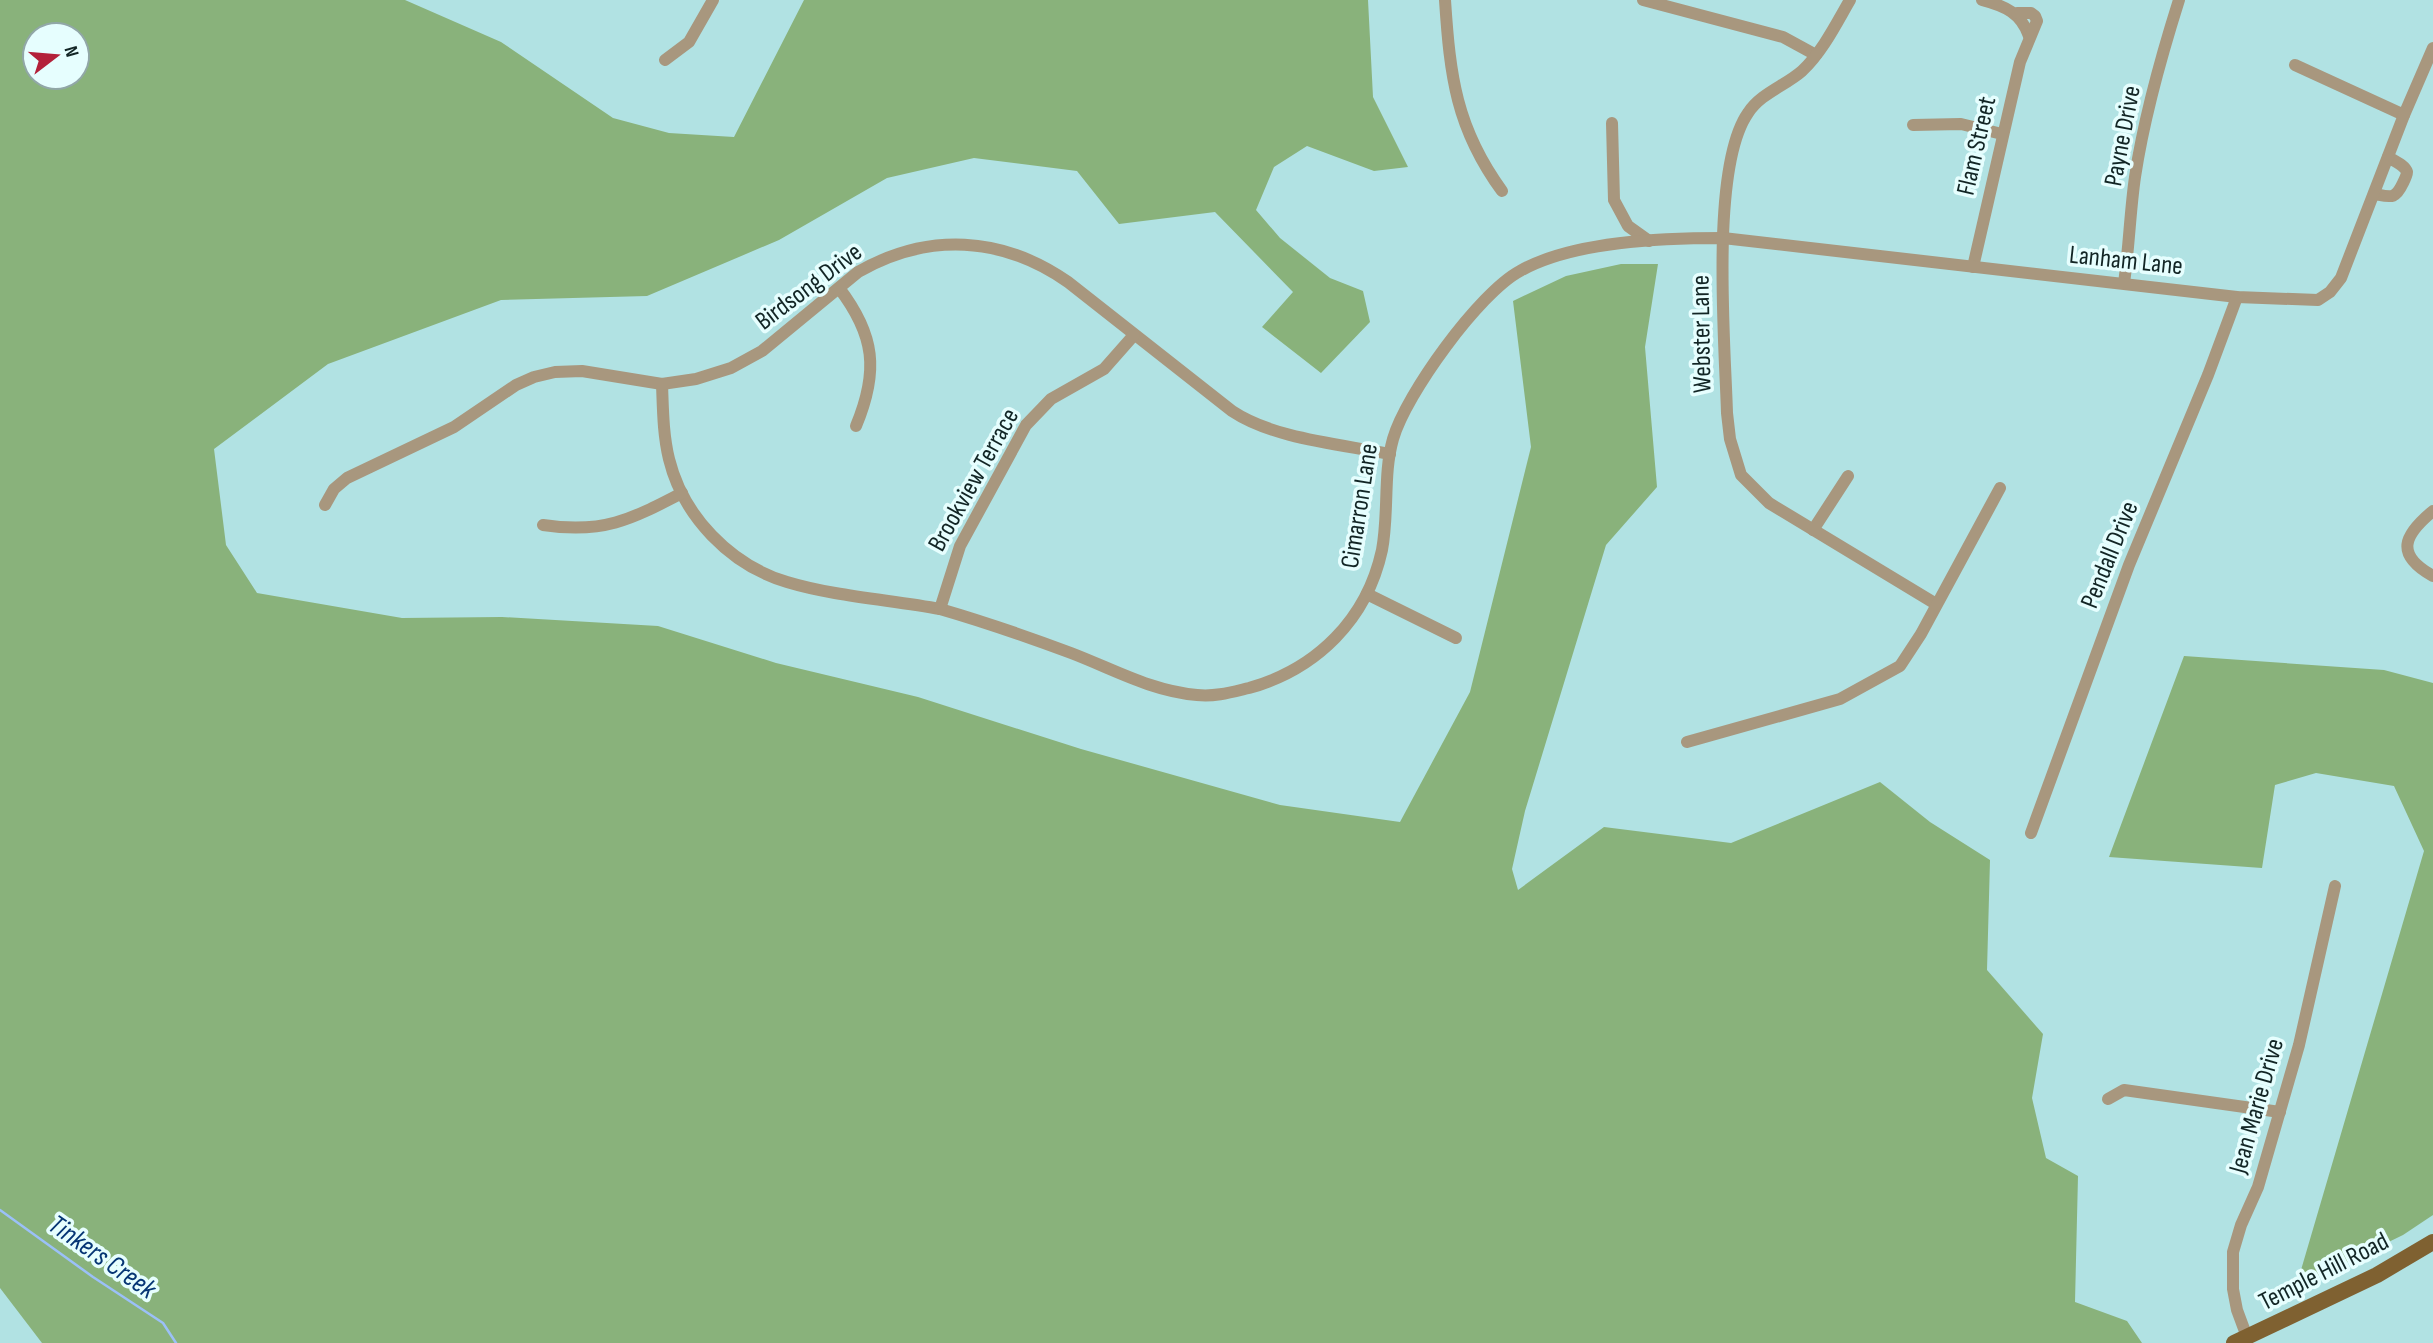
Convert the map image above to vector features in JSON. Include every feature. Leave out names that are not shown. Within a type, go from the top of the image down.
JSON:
[{"type":"main road","name":"Temple Hill Road","points":[[2241,1340],[2377,1275],[2433,1242]]},
{"type":"street","points":[[665,60],[689,42],[713,0]]},
{"type":"street","points":[[1445,0],[1451,70],[1461,115],[1475,151],[1502,191]]},
{"type":"street","points":[[1643,0],[1783,37],[1816,55]]},
{"type":"street","name":"Webster Lane","points":[[1850,0],[1816,55],[1795,77],[1756,103],[1743,120],[1731,161],[1723,238],[1730,439],[1741,475],[1769,503],[1936,604]]},
{"type":"street","name":"Flam Street","points":[[1973,267],[2002,134],[2029,36],[2017,13],[1982,0]]},
{"type":"street","name":"Payne Drive","points":[[2124,283],[2142,142],[2179,0]]},
{"type":"street","name":"Lanham Lane","points":[[1645,241],[1723,238],[2237,297],[2309,302],[2325,296],[2335,288],[2340,278],[2433,48]]},
{"type":"street","points":[[2295,65],[2404,115]]},
{"type":"street","points":[[1612,123],[1614,200],[1628,226],[1645,241]]},
{"type":"street","points":[[1913,125],[1961,124],[2002,134]]},
{"type":"street","points":[[2374,194],[2391,197],[2398,194],[2405,179],[2405,168],[2388,158]]},
{"type":"street","name":"Cimarron Lane","points":[[662,384],[665,440],[669,460],[682,493],[715,539],[751,566],[794,584],[940,609],[1007,629],[1154,687],[1212,695],[1262,684],[1299,667],[1329,645],[1344,629],[1367,594],[1384,537],[1390,454],[1401,418],[1412,396],[1473,313],[1493,291],[1528,267],[1559,256],[1645,241]]},
{"type":"street","name":"Birdsong Drive","points":[[325,505],[334,489],[346,478],[454,427],[516,385],[534,377],[565,371],[582,371],[662,384],[696,379],[746,361],[762,351],[869,266],[912,250],[954,244],[1002,249],[1028,258],[1060,276],[1232,411],[1254,424],[1287,434],[1390,454]]},
{"type":"street","points":[[839,288],[862,322],[869,351],[869,384],[856,426]]},
{"type":"street","name":"Pendall Drive","points":[[2031,832],[2129,565],[2208,375],[2237,297]]},
{"type":"street","name":"Brookview Terrace","points":[[940,609],[960,546],[1026,425],[1051,398],[1104,369],[1134,335]]},
{"type":"street","points":[[1813,530],[1848,476]]},
{"type":"street","points":[[1688,742],[1840,699],[1900,666],[2000,488]]},
{"type":"street","points":[[543,525],[586,529],[615,524],[640,515],[682,493]]},
{"type":"street","points":[[2433,511],[2410,533],[2406,548],[2411,557],[2433,576]]},
{"type":"street","points":[[1367,594],[1456,638]]},
{"type":"street","name":"Jean Marie Drive","points":[[2241,1340],[2233,1289],[2233,1252],[2241,1225],[2258,1187],[2299,1045],[2335,886]]},
{"type":"street","points":[[2108,1099],[2124,1090],[2280,1112]]},
{"type":"green space","points":[[0,0],[405,0],[501,42],[613,118],[669,133],[734,137],[804,0],[1368,0],[1373,97],[1408,167],[1374,171],[1307,146],[1274,167],[1256,210],[1280,238],[1330,278],[1363,291],[1370,322],[1321,373],[1262,327],[1293,292],[1215,212],[1119,224],[1077,171],[974,158],[887,178],[779,240],[647,296],[501,300],[328,364],[214,449],[226,545],[257,593],[402,618],[502,617],[658,626],[776,663],[918,697],[1081,749],[1280,805],[1400,822],[1470,692],[1531,447],[1513,301],[1566,276],[1621,264],[1658,264],[1645,347],[1657,487],[1606,545],[1525,811],[1512,869],[1518,890],[1604,827],[1731,843],[1880,782],[1930,822],[1990,860],[1987,970],[2043,1034],[2032,1098],[2046,1158],[2078,1176],[2075,1302],[2127,1321],[2142,1343],[42,1343],[0,1288]]},
{"type":"green space","points":[[2184,656],[2384,670],[2433,683],[2433,1215],[2403,1235],[2296,1287],[2424,851],[2394,786],[2316,773],[2275,785],[2262,868],[2109,857]]},
{"type":"waterway","name":"Tinkers Creek","points":[[0,1210],[163,1323],[176,1343]]}]
